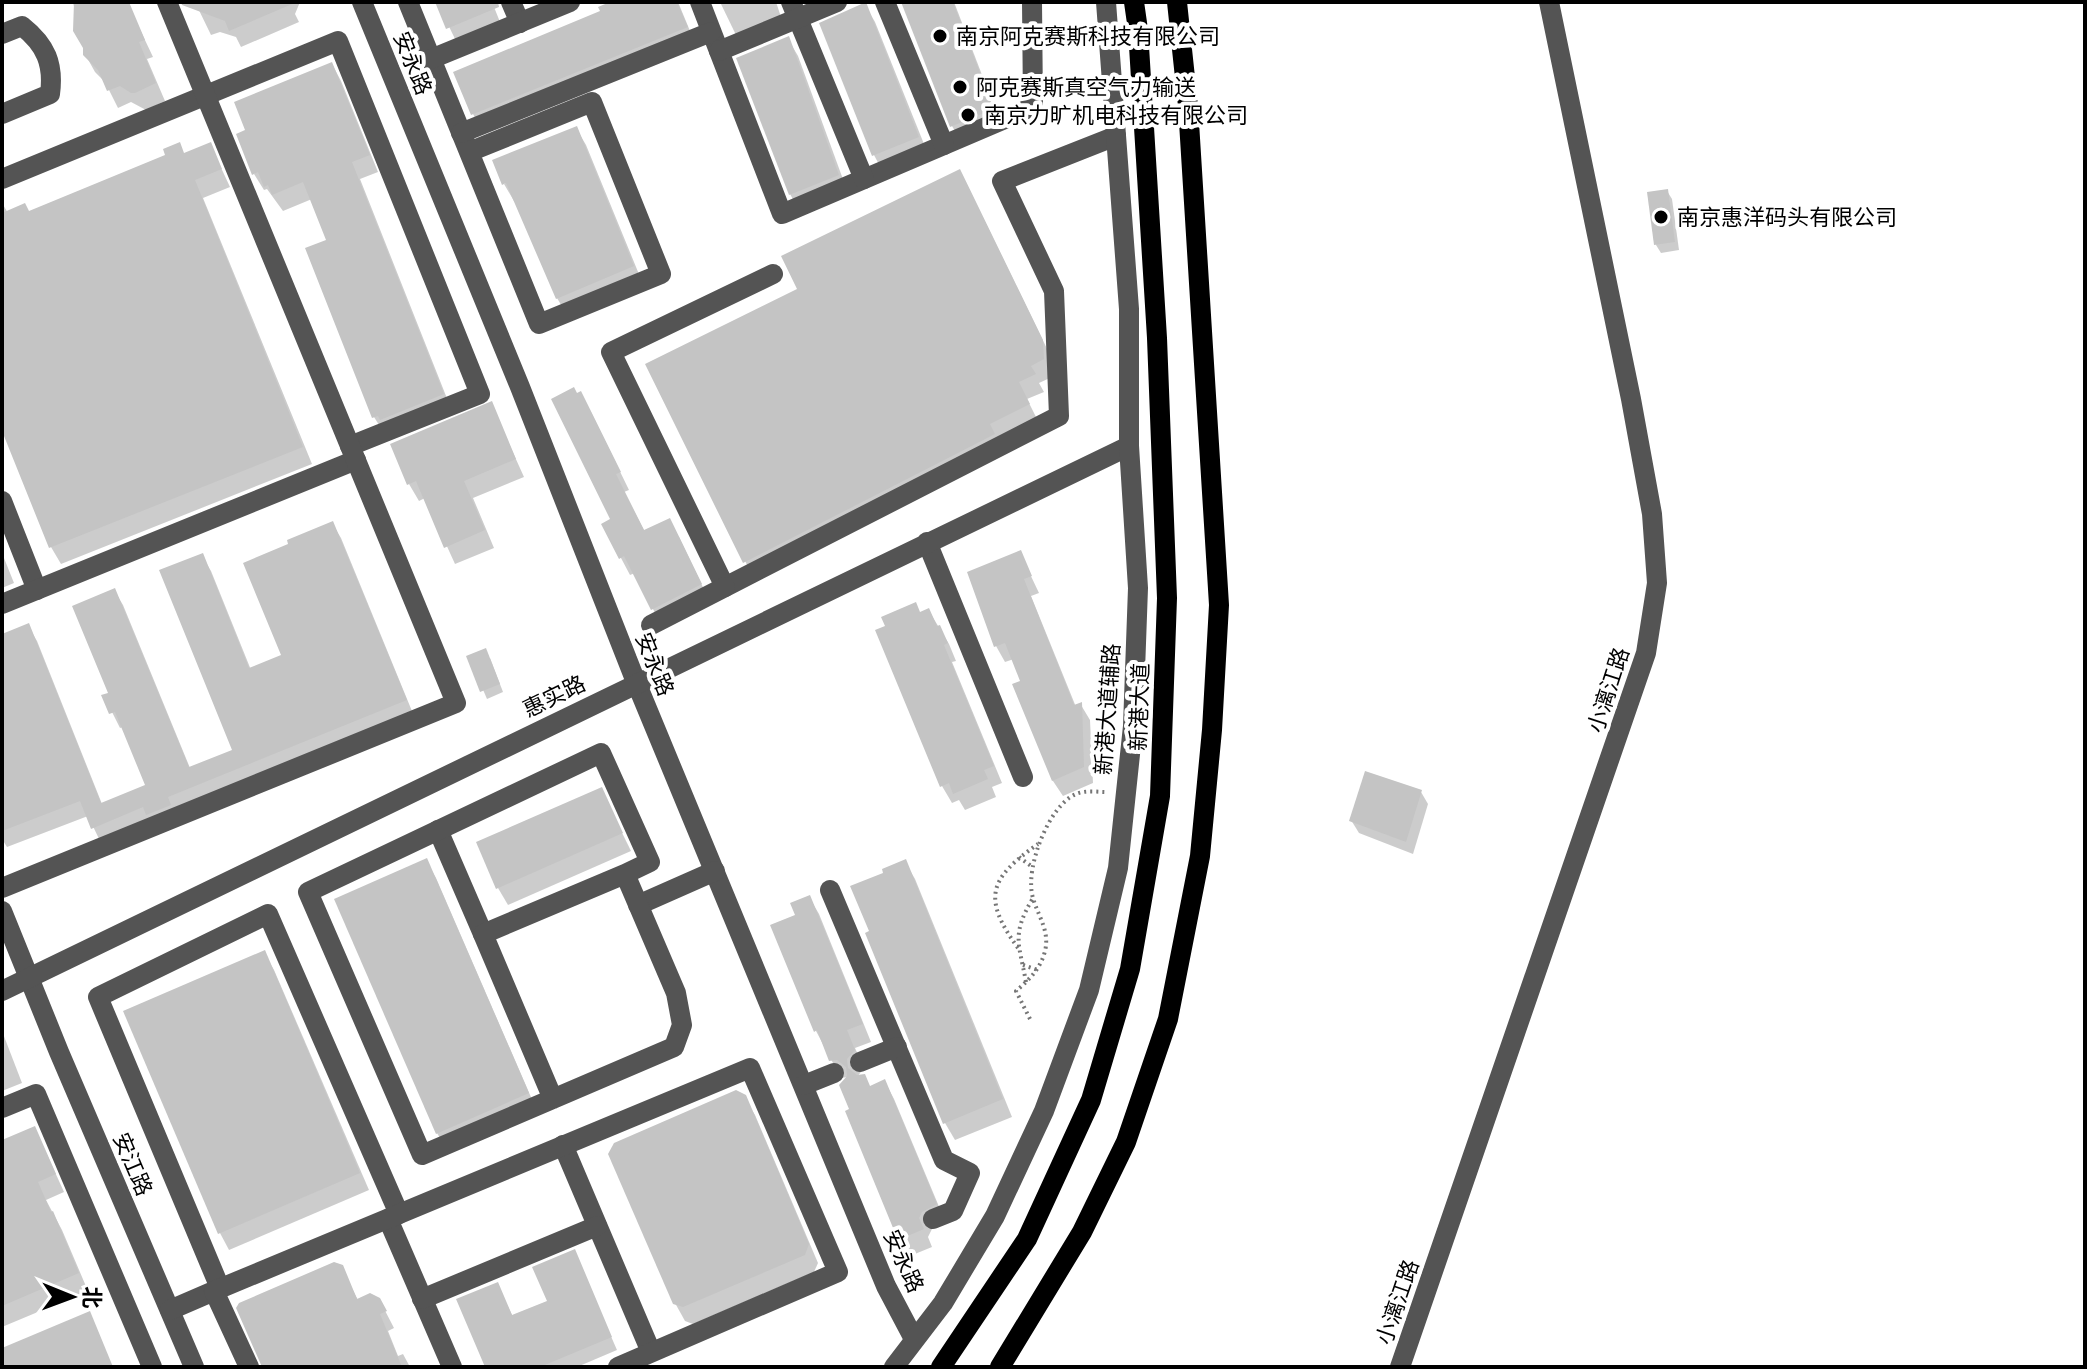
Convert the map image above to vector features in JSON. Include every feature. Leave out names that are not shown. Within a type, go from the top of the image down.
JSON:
[{"type":"main road","name":"新港大道","points":[[941,1367],[1027,1239],[1091,1100],[1130,969],[1160,796],[1167,598],[1157,338],[1134,2]]},
{"type":"main road","points":[[1000,1367],[1082,1232],[1126,1142],[1168,1019],[1200,856],[1212,730],[1219,605],[1188,106],[1177,2]]},
{"type":"street","points":[[2,888],[456,703],[167,2]]},
{"type":"street","name":"安永路","points":[[362,2],[636,682],[886,1286],[914,1339]]},
{"type":"street","points":[[408,2],[539,324],[661,274],[592,102],[465,142]]},
{"type":"street","points":[[511,2],[520,23]]},
{"type":"street","points":[[431,59],[570,2]]},
{"type":"street","points":[[700,2],[782,214],[1033,107],[1032,2]]},
{"type":"street","points":[[465,142],[794,10],[837,2]]},
{"type":"street","points":[[885,2],[944,145]]},
{"type":"street","name":"新港大道辅路","points":[[894,1367],[943,1303],[995,1216],[1044,1111],[1089,990],[1118,868],[1133,726],[1138,588],[1129,446],[1129,309],[1106,2]]},
{"type":"street","name":"小漓江路","points":[[1400,1367],[1646,653],[1657,583],[1652,514],[1631,399],[1549,2]]},
{"type":"street","points":[[794,10],[864,179]]},
{"type":"street","points":[[2,34],[22,26],[39,39],[53,74],[50,94],[2,114]]},
{"type":"street","points":[[5,170],[205,96],[372,28]]},
{"type":"street","points":[[2,604],[353,453],[480,394],[338,41]]},
{"type":"street","points":[[651,625],[1059,416],[1054,291],[1002,181],[1116,136]]},
{"type":"street","points":[[725,587],[611,352],[773,274]]},
{"type":"street","name":"惠实路","points":[[2,991],[1129,446]]},
{"type":"street","points":[[2,501],[37,590]]},
{"type":"street","points":[[927,542],[1023,777]]},
{"type":"street","points":[[483,934],[650,862],[601,753],[308,892],[422,1155],[674,1047],[682,1025],[676,993],[625,874]]},
{"type":"street","points":[[438,830],[553,1099]]},
{"type":"street","points":[[638,905],[715,871]]},
{"type":"street","points":[[830,890],[944,1160],[970,1173],[953,1211],[933,1219]]},
{"type":"street","points":[[249,1367],[98,997],[268,914],[452,1367]]},
{"type":"street","name":"安江路","points":[[4,923],[194,1367]]},
{"type":"street","points":[[860,1062],[897,1047]]},
{"type":"street","points":[[170,1310],[750,1068],[838,1272],[618,1367]]},
{"type":"street","points":[[804,1085],[834,1073]]},
{"type":"street","points":[[2,1108],[36,1094],[152,1367]]},
{"type":"street","points":[[563,1145],[651,1352]]},
{"type":"street","points":[[422,1299],[597,1226]]},
{"type":"path","points":[[1030,1019],[1016,991],[1038,970],[1046,949],[1046,928],[1033,898],[1031,866],[1038,844],[1060,805],[1076,794],[1107,792]]},
{"type":"path","points":[[1026,982],[1018,948],[1006,929],[996,902],[996,883],[1019,857],[1038,844]]},
{"type":"path","points":[[1019,857],[1031,866]]},
{"type":"path","points":[[1018,948],[1018,927],[1033,898]]},
{"type":"path","points":[[1006,929],[1011,925],[1018,927]]},
{"type":"path","points":[[1023,965],[1038,970]]},
{"type":"building","points":[[74,2],[129,2],[145,40],[139,42],[156,83],[135,93],[120,86],[107,91],[98,70],[83,55],[83,48],[73,31]]},
{"type":"building","points":[[181,2],[297,2],[229,31],[225,21]]},
{"type":"building","points":[[435,2],[498,2],[499,7],[446,29]]},
{"type":"building","points":[[610,2],[677,2],[688,27],[471,115],[453,72],[600,11],[598,7]]},
{"type":"building","points":[[866,2],[919,137],[872,156],[819,23]]},
{"type":"building","points":[[901,2],[953,2],[994,109],[950,127]]},
{"type":"building","points":[[789,36],[839,175],[789,195],[736,58]]},
{"type":"building","points":[[332,62],[370,155],[352,162],[444,394],[380,420],[378,416],[372,418],[305,248],[326,240],[303,182],[272,195],[268,185],[264,187],[258,172],[252,175],[236,134],[245,130],[234,102]]},
{"type":"building","points":[[577,126],[634,266],[556,299],[506,183],[502,185],[492,160]]},
{"type":"building","points":[[180,142],[184,153],[211,142],[222,169],[195,180],[303,447],[49,548],[2,431],[2,213],[25,203],[29,211],[165,155],[163,149]]},
{"type":"building","points":[[960,169],[1043,340],[1044,359],[1031,366],[1036,374],[1019,382],[1030,404],[990,424],[995,434],[743,563],[645,364],[797,289],[781,256]]},
{"type":"building","name":"南京惠洋码头有限公司","points":[[1668,189],[1675,242],[1654,245],[1647,192]]},
{"type":"building","points":[[574,387],[577,393],[581,391],[621,472],[616,474],[644,530],[670,518],[702,584],[651,610],[624,556],[619,559],[601,524],[610,519],[551,399]]},
{"type":"building","points":[[492,401],[516,459],[464,481],[485,530],[444,548],[416,481],[407,485],[390,444]]},
{"type":"building","points":[[333,521],[407,700],[168,797],[171,805],[146,815],[143,807],[91,829],[80,801],[2,831],[2,634],[29,623],[101,803],[145,785],[115,712],[109,714],[101,695],[108,693],[72,606],[115,588],[189,767],[232,750],[159,570],[203,553],[249,668],[281,655],[243,563]]},
{"type":"building","points":[[1021,550],[1032,576],[1024,579],[1074,705],[1082,702],[1084,767],[1052,781],[1012,684],[1020,681],[1005,643],[994,647],[967,572]]},
{"type":"building","points":[[916,602],[920,612],[929,608],[937,626],[940,625],[948,643],[944,645],[994,766],[984,770],[988,779],[953,794],[949,783],[940,787],[875,630],[885,626],[881,617]]},
{"type":"building","points":[[486,648],[500,684],[480,692],[466,656]]},
{"type":"building","points":[[1365,771],[1422,790],[1406,842],[1349,821]]},
{"type":"building","points":[[602,787],[623,833],[496,889],[476,842]]},
{"type":"building","points":[[427,858],[529,1093],[436,1134],[334,899]]},
{"type":"building","points":[[906,859],[1003,1099],[943,1124],[865,933],[869,931],[850,886],[883,873],[882,869]]},
{"type":"building","points":[[810,895],[863,1024],[847,1030],[855,1050],[847,1059],[848,1068],[857,1075],[865,1074],[870,1086],[885,1079],[937,1204],[922,1212],[919,1218],[924,1229],[898,1240],[845,1111],[849,1109],[839,1085],[847,1076],[846,1067],[837,1060],[829,1061],[770,925],[795,915],[790,903]]},
{"type":"building","points":[[265,950],[360,1173],[218,1234],[123,1011]]},
{"type":"building","points":[[736,1090],[746,1095],[809,1244],[805,1255],[683,1307],[673,1304],[608,1154],[614,1143]]},
{"type":"building","points":[[35,1126],[56,1174],[38,1182],[79,1273],[2,1306],[2,1140]]},
{"type":"building","points":[[575,1249],[612,1337],[540,1367],[485,1367],[456,1299],[498,1282],[512,1315],[547,1301],[532,1267]]},
{"type":"building","points":[[334,1262],[343,1265],[357,1299],[370,1293],[380,1298],[387,1311],[380,1314],[402,1367],[262,1367],[236,1308],[239,1303]]},
{"type":"building","points":[[90,1311],[113,1367],[2,1367],[2,1348]]},
{"type":"place","name":"南京阿克赛斯科技有限公司","points":[[940,36]]},
{"type":"place","name":"阿克赛斯真空气力输送","points":[[960,87]]},
{"type":"place","name":"南京力旷机电科技有限公司","points":[[968,115]]},
{"type":"place","name":"南京惠洋码头有限公司","points":[[1661,217]]}]
